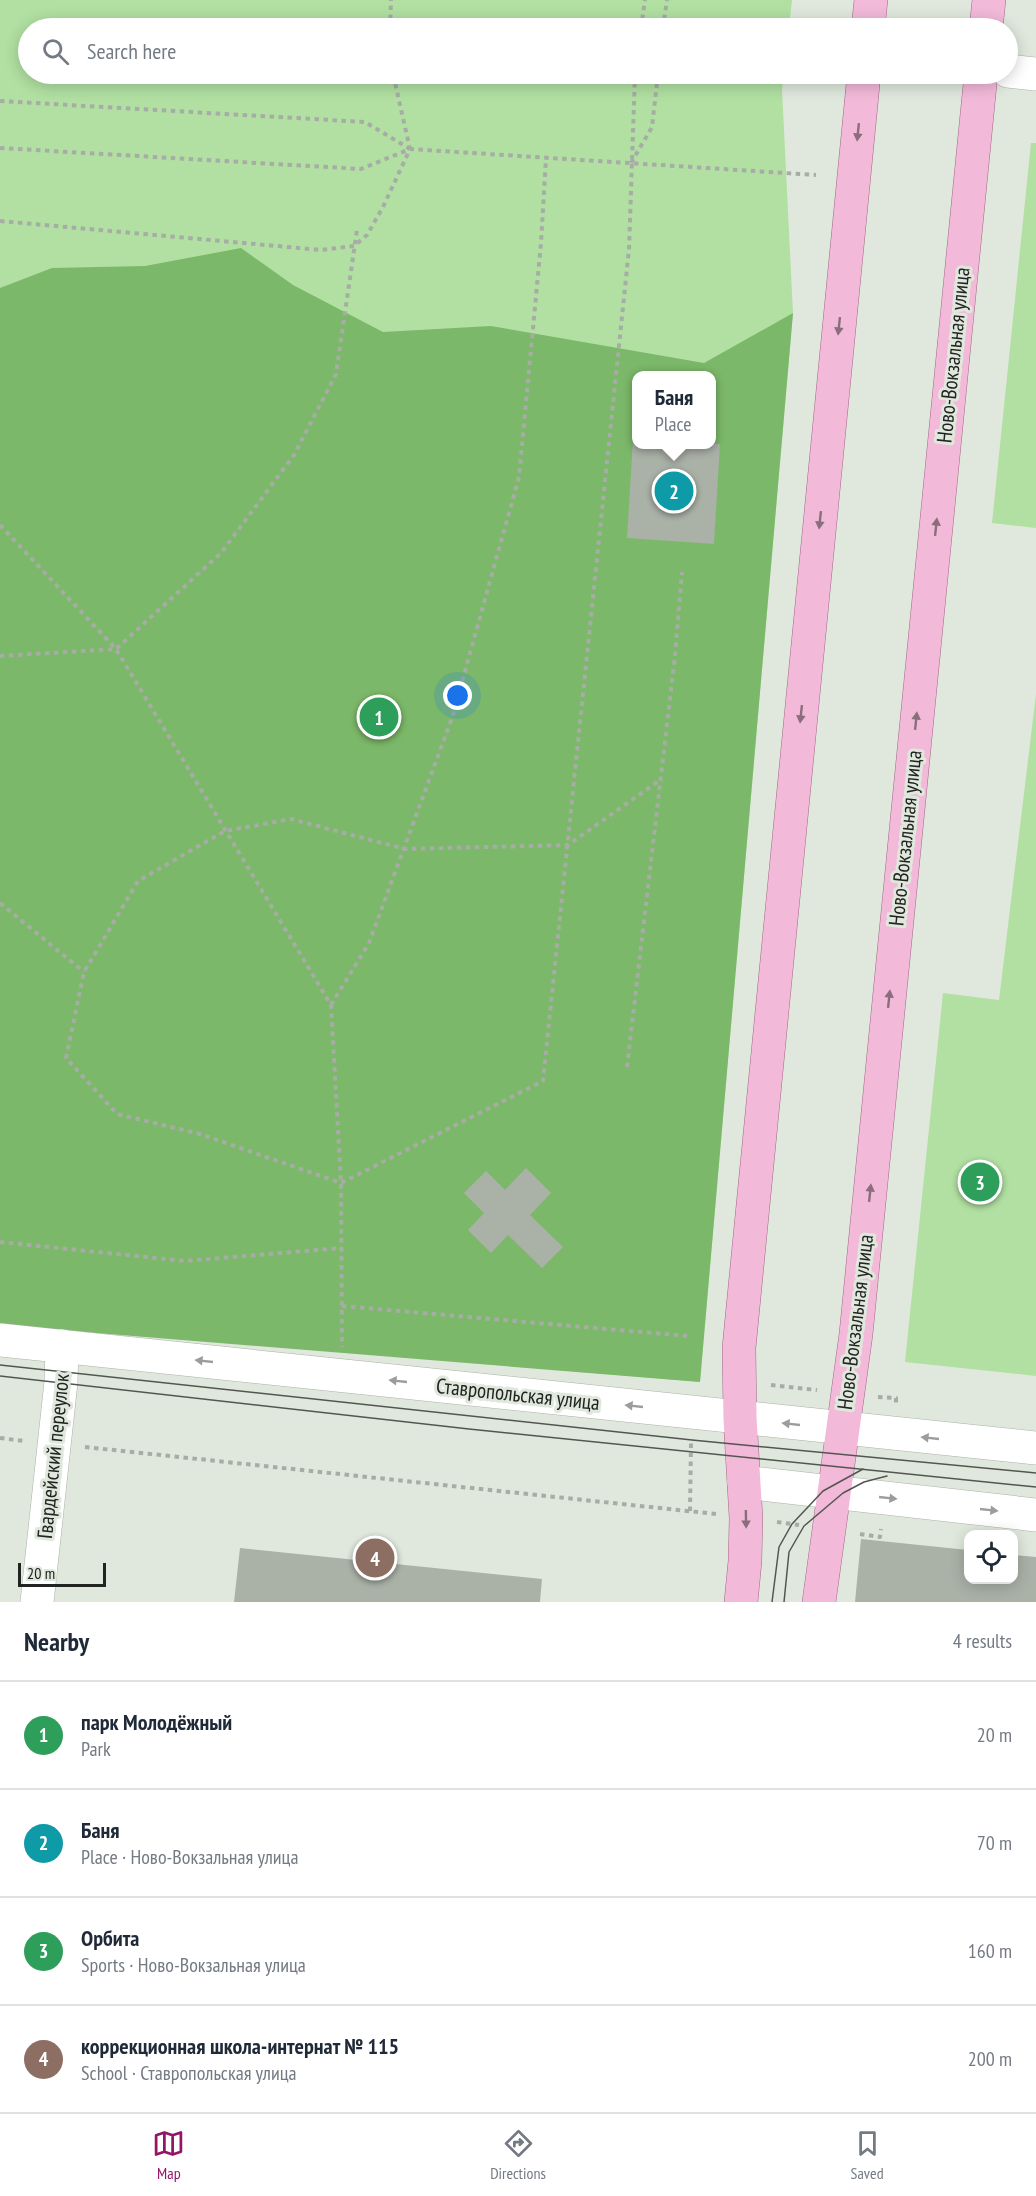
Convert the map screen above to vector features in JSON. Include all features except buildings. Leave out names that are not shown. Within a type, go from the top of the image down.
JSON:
[{"type":"main road","points":[[869,18],[871,0]]},
{"type":"main road","points":[[987,18],[989,0]]},
{"type":"main road","points":[[741,1602],[746,1518],[740,1418],[740,1348],[863,84]]},
{"type":"main road","name":"Ново-Вокзальная улица","points":[[819,1602],[856,1335],[980,84]]},
{"type":"street","points":[[1018,72],[1036,74]]},
{"type":"street","name":"Ставропольская улица","points":[[0,1340],[1036,1448]]},
{"type":"street","name":"Гвардейский переулок","points":[[37,1602],[62,1371],[62,1346]]},
{"type":"street","points":[[744,1482],[1036,1515]]},
{"type":"path","points":[[390,18],[391,0]]},
{"type":"path","points":[[642,18],[645,0]]},
{"type":"path","points":[[664,18],[667,0]]},
{"type":"path","points":[[0,221],[321,250],[354,246],[367,235],[378,216],[410,149],[395,84]]},
{"type":"path","points":[[635,84],[629,249],[568,845],[543,1081],[341,1183],[200,1134],[117,1114],[66,1058],[84,972],[138,881],[225,831],[291,819],[405,849],[568,845],[660,780]]},
{"type":"path","points":[[631,164],[652,127],[657,84]]},
{"type":"path","points":[[0,101],[364,122],[410,149]]},
{"type":"path","points":[[0,148],[361,169],[410,149],[816,175]]},
{"type":"path","points":[[331,1005],[369,944],[452,718],[519,477],[541,243],[546,158]]},
{"type":"path","points":[[0,656],[116,649],[221,553],[294,455],[336,374],[357,230]]},
{"type":"path","points":[[0,525],[116,649],[331,1005],[341,1183],[342,1353]]},
{"type":"path","points":[[627,1067],[682,572]]},
{"type":"path","points":[[0,903],[84,972]]},
{"type":"path","points":[[0,1242],[184,1261],[341,1248]]},
{"type":"path","points":[[342,1306],[687,1336]]},
{"type":"path","points":[[740,1382],[896,1398]]},
{"type":"path","points":[[690,1511],[692,1413]]},
{"type":"path","points":[[0,1438],[690,1511],[880,1537]]},
{"type":"green space","points":[[0,0],[792,0],[790,18],[18,18],[18,84],[783,84],[793,313],[700,1382],[0,1323]]},
{"type":"green space","points":[[1031,143],[1036,143],[1036,528],[992,523]]},
{"type":"green space","points":[[241,248],[293,285],[383,332],[491,326],[704,363],[793,313],[700,1382],[47,1329],[0,1323],[0,288],[52,268],[145,266]]},
{"type":"green space","points":[[1036,694],[1036,1376],[905,1362],[943,993],[999,1000]]},
{"type":"tram line","points":[[0,1365],[692,1440],[1036,1473]]},
{"type":"tram line","points":[[0,1376],[469,1429],[1036,1487]]},
{"type":"tram line","points":[[772,1602],[779,1547],[792,1524],[823,1491],[863,1469]]},
{"type":"tram line","points":[[784,1602],[789,1552],[804,1526],[843,1493],[864,1482],[887,1476]]},
{"type":"place","name":"Баня","points":[[674,491]]},
{"type":"place","name":"парк Молодёжный","points":[[379,717]]},
{"type":"place","name":"Орбита","points":[[980,1182]]},
{"type":"place","name":"коррекционная школа-интернат № 115","points":[[375,1558]]}]
